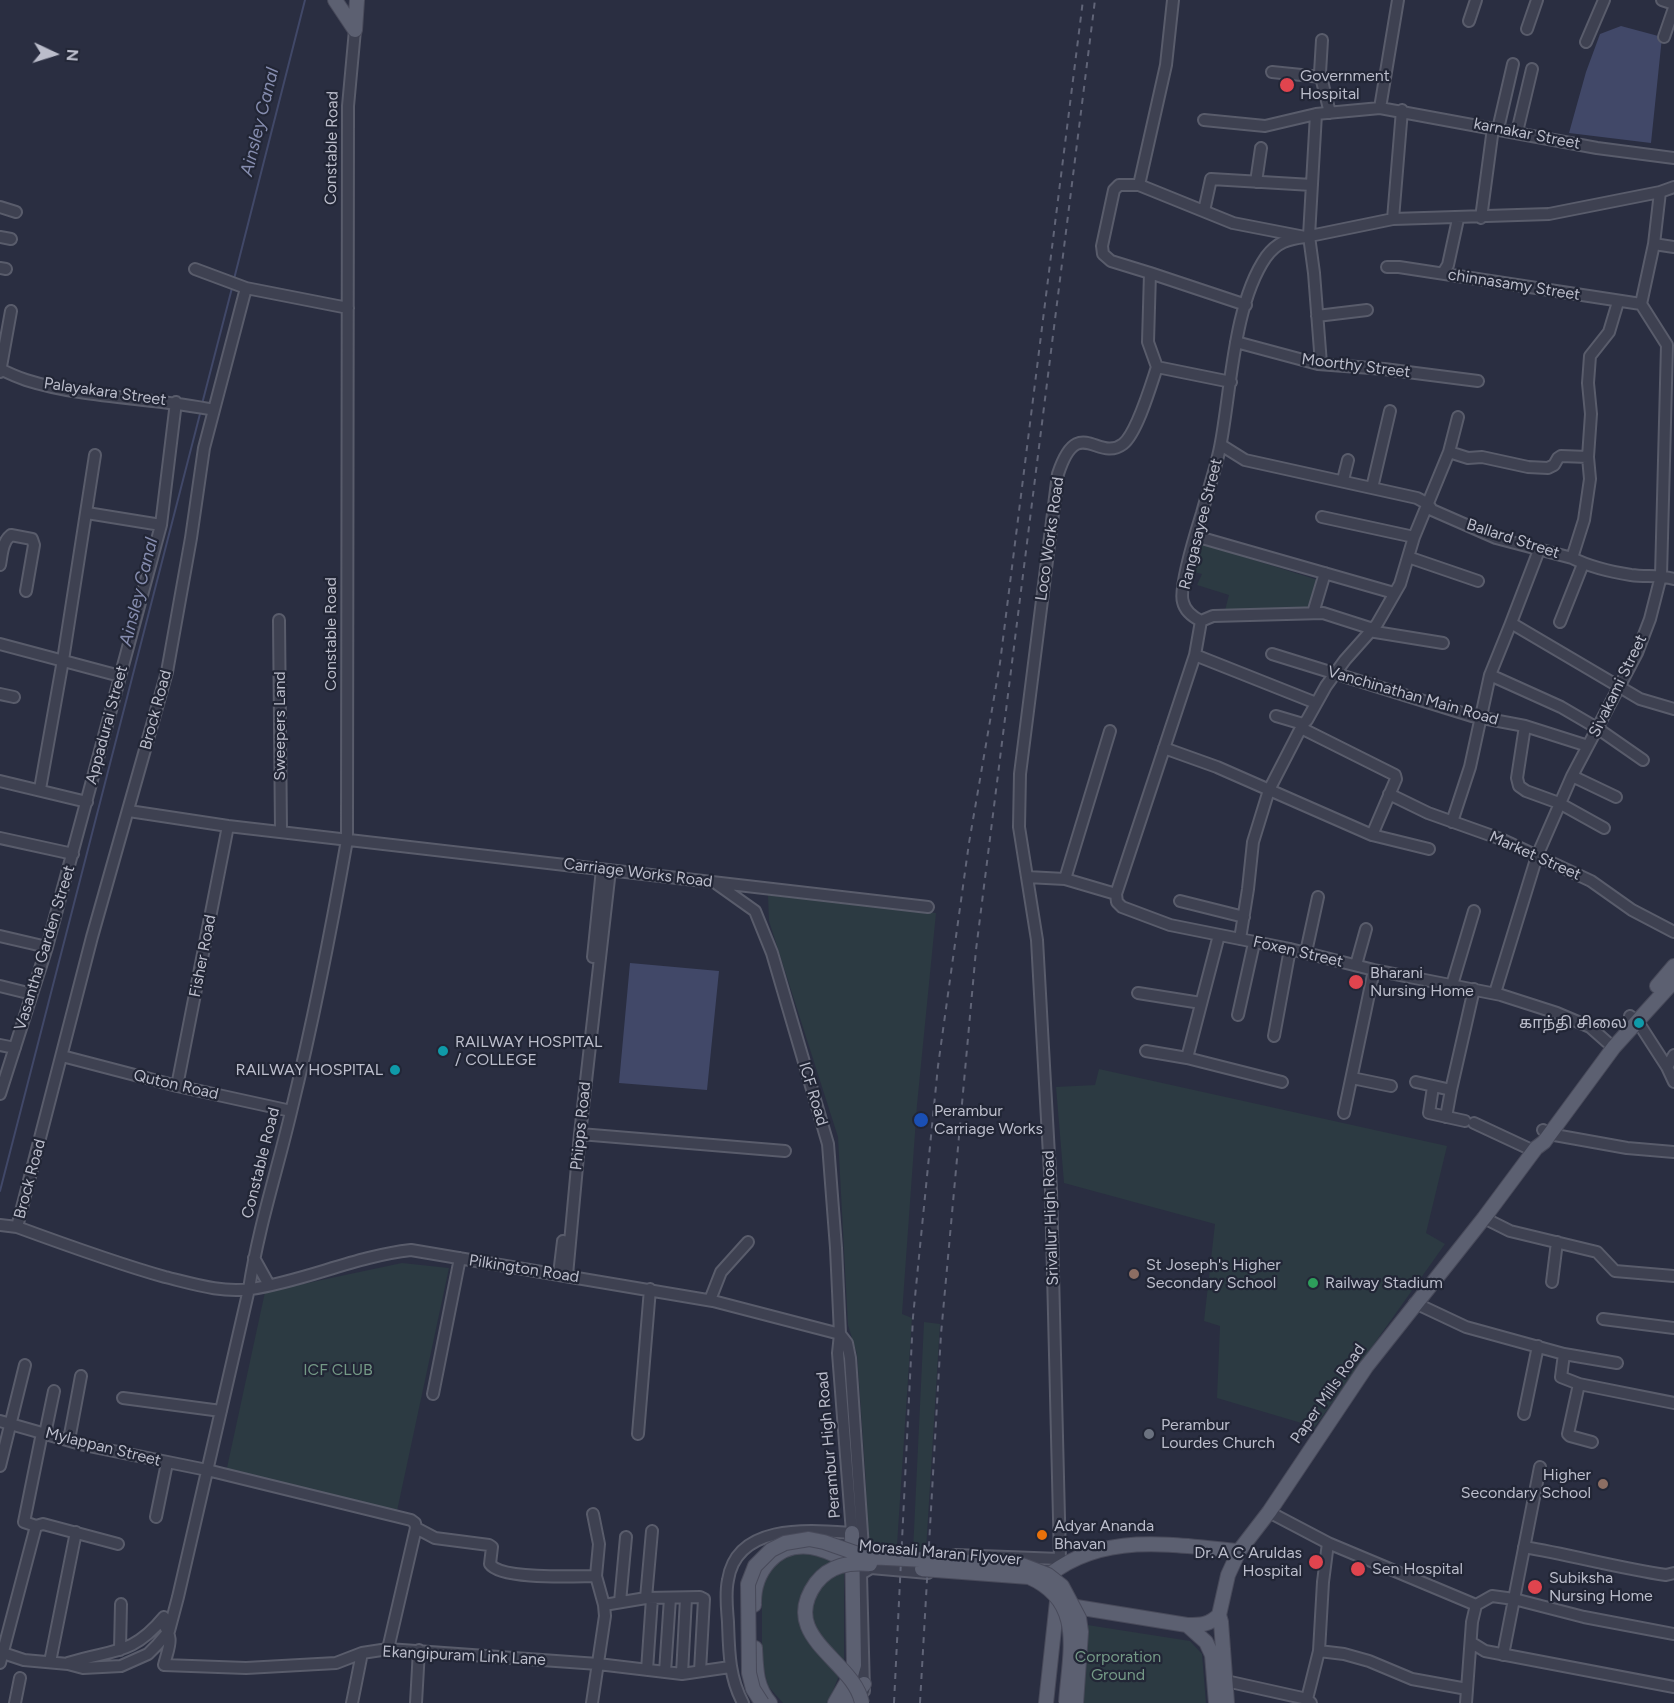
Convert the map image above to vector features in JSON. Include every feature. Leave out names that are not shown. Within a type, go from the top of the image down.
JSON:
[{"type":"main road","points":[[335,0],[355,30]]},
{"type":"main road","name":"Constable Road","points":[[355,30],[357,0]]},
{"type":"main road","name":"Paper Mills Road","points":[[1219,1615],[1228,1575],[1239,1551],[1269,1512],[1366,1367],[1484,1218],[1535,1149],[1538,1138],[1546,1132],[1673,971]]},
{"type":"main road","name":"Paper Mills Road","points":[[1546,1132],[1607,1042],[1634,1019]]},
{"type":"main road","points":[[835,1703],[854,1665],[852,1533]]},
{"type":"main road","name":"Morasali Maran Flyover","points":[[762,1703],[753,1689],[749,1673],[746,1595],[750,1574],[761,1558],[775,1546],[800,1539],[824,1542],[867,1557],[1022,1565],[1048,1575],[1062,1586],[1079,1617],[1081,1632],[1076,1703]]},
{"type":"main road","points":[[1037,1587],[1060,1563],[1094,1550],[1150,1544],[1239,1551]]},
{"type":"main road","points":[[770,1703],[760,1688],[756,1667],[754,1598],[755,1587],[762,1571],[767,1563],[778,1554],[803,1546],[819,1549],[850,1562]]},
{"type":"main road","name":"Morasali Maran Flyover","points":[[863,1703],[858,1688],[815,1641],[807,1624],[807,1606],[814,1586],[821,1577],[850,1562],[1006,1574],[1029,1577],[1039,1581],[1055,1593],[1066,1609],[1070,1623],[1066,1703]]},
{"type":"main road","points":[[1046,1703],[1061,1601],[1060,1563]]},
{"type":"main road","points":[[1061,1601],[1088,1609],[1187,1626],[1206,1625],[1219,1615],[1227,1703]]},
{"type":"main road","points":[[1054,1703],[1060,1644],[1068,1626],[1088,1609]]},
{"type":"main road","points":[[1187,1626],[1206,1642],[1212,1655],[1216,1703]]},
{"type":"main road","points":[[850,1703],[864,1684]]},
{"type":"street","points":[[1139,185],[1166,65],[1173,0]]},
{"type":"street","points":[[1380,108],[1398,0]]},
{"type":"street","points":[[1469,21],[1476,0]]},
{"type":"street","points":[[1527,29],[1536,0]]},
{"type":"street","points":[[1586,42],[1604,0]]},
{"type":"street","points":[[1662,0],[1674,6],[1664,37]]},
{"type":"street","name":"Constable Road","points":[[164,1665],[171,1640],[169,1631],[249,1289],[254,1258],[291,1111],[331,929],[347,840],[348,106],[355,30]]},
{"type":"street","points":[[1322,40],[1321,77],[1330,113]]},
{"type":"street","points":[[1481,218],[1495,128],[1513,64]]},
{"type":"street","points":[[1517,132],[1532,69]]},
{"type":"street","points":[[1272,72],[1321,77]]},
{"type":"street","name":"karnakar Street","points":[[1204,120],[1265,126],[1317,114],[1380,108],[1401,110],[1597,148],[1674,158]]},
{"type":"street","points":[[1393,219],[1401,110]]},
{"type":"street","points":[[1317,114],[1307,237],[1314,273],[1321,364]]},
{"type":"street","points":[[1256,182],[1261,148]]},
{"type":"street","points":[[1204,211],[1210,179],[1312,185]]},
{"type":"street","points":[[1246,305],[1112,261],[1103,254],[1102,246],[1114,190],[1119,184],[1139,185],[1233,223],[1307,237],[1393,219],[1458,219],[1549,214],[1674,188]]},
{"type":"street","points":[[1641,304],[1654,244],[1660,192]]},
{"type":"street","points":[[0,207],[16,212]]},
{"type":"street","points":[[1443,273],[1448,265],[1458,219]]},
{"type":"street","name":"Rangasayee Street","points":[[1201,621],[1191,615],[1182,601],[1183,587],[1221,445],[1236,342],[1246,305],[1251,287],[1267,256],[1285,240],[1307,237]]},
{"type":"street","points":[[1654,244],[1674,247]]},
{"type":"street","name":"chinnasamy Street","points":[[1387,267],[1443,273],[1641,304]]},
{"type":"street","points":[[195,269],[238,285],[348,308]]},
{"type":"street","points":[[1150,273],[1148,342],[1156,367],[1231,382]]},
{"type":"street","name":"Brock Road","points":[[17,1227],[92,937],[166,672],[191,538],[204,448],[214,410],[238,285]]},
{"type":"street","points":[[1572,558],[1584,520],[1590,479],[1588,457],[1591,414],[1588,383],[1590,356],[1609,332],[1618,302]]},
{"type":"street","name":"Sivakami Street","points":[[1495,993],[1537,856],[1572,776],[1641,645],[1661,576],[1670,345],[1641,304]]},
{"type":"street","points":[[1317,316],[1368,310]]},
{"type":"street","points":[[0,370],[11,311]]},
{"type":"street","name":"Moorthy Street","points":[[1236,342],[1321,364],[1384,369],[1478,381]]},
{"type":"street","name":"Loco Works Road","points":[[1027,877],[1019,827],[1020,774],[1058,474],[1065,454],[1076,444],[1086,442],[1111,448],[1122,445],[1131,436],[1156,367]]},
{"type":"street","name":"Palayakara Street","points":[[0,370],[25,380],[86,393],[176,402],[214,410]]},
{"type":"street","name":"Appadurai Street","points":[[87,802],[161,525],[176,402]]},
{"type":"street","points":[[1372,488],[1390,411]]},
{"type":"street","points":[[1240,939],[1252,842],[1269,790],[1302,726],[1334,674],[1386,610],[1400,584],[1414,537],[1449,452],[1458,417]]},
{"type":"street","name":"Ballard Street","points":[[1221,445],[1245,460],[1417,498],[1428,504],[1432,510],[1496,538],[1572,558],[1583,564],[1633,575],[1674,579]]},
{"type":"street","points":[[1449,452],[1468,458],[1482,457],[1528,467],[1548,468],[1554,465],[1561,456],[1588,457]]},
{"type":"street","points":[[40,789],[95,455]]},
{"type":"street","points":[[1343,480],[1348,460]]},
{"type":"street","points":[[87,513],[161,525]]},
{"type":"street","points":[[1322,517],[1414,537]]},
{"type":"street","points":[[0,565],[8,537],[11,535],[32,539],[34,545],[26,591]]},
{"type":"street","points":[[1195,536],[1394,593]]},
{"type":"street","points":[[1452,822],[1473,755],[1479,717],[1490,675],[1539,550]]},
{"type":"street","points":[[1408,557],[1478,581]]},
{"type":"street","points":[[1560,622],[1583,564]]},
{"type":"street","points":[[1313,613],[1325,573]]},
{"type":"street","points":[[1116,894],[1194,655],[1201,621],[1214,616],[1323,613],[1371,630],[1443,644]]},
{"type":"street","name":"Sweepers Land","points":[[279,620],[281,831]]},
{"type":"street","points":[[1511,623],[1640,699],[1674,709]]},
{"type":"street","points":[[0,644],[120,675]]},
{"type":"street","name":"Vanchinathan Main Road","points":[[1272,654],[1479,717],[1525,726],[1588,746]]},
{"type":"street","points":[[1194,655],[1316,703]]},
{"type":"street","points":[[1490,675],[1561,707],[1643,759]]},
{"type":"street","points":[[0,694],[14,697]]},
{"type":"street","points":[[1276,716],[1302,726],[1394,774],[1396,778],[1372,835]]},
{"type":"street","points":[[1525,726],[1517,778],[1519,786],[1526,791],[1559,803],[1604,828]]},
{"type":"street","points":[[1065,879],[1110,731]]},
{"type":"street","points":[[1164,748],[1216,767],[1372,835],[1429,849]]},
{"type":"street","points":[[1572,776],[1616,797]]},
{"type":"street","points":[[0,781],[87,802]]},
{"type":"street","name":"Market Street","points":[[1389,794],[1452,822],[1501,840],[1591,881],[1632,910],[1674,932]]},
{"type":"street","name":"Vasantha Garden Street","points":[[0,1093],[47,946],[87,802]]},
{"type":"street","points":[[129,811],[228,826],[347,840]]},
{"type":"street","name":"Fisher Road","points":[[177,1086],[228,826]]},
{"type":"street","points":[[0,838],[73,854]]},
{"type":"street","name":"Carriage Works Road","points":[[347,840],[928,907]]},
{"type":"street","name":"Phipps Road","points":[[563,1275],[580,1134],[606,869]]},
{"type":"street","name":"Phipps Road","points":[[563,1275],[606,869]]},
{"type":"street","name":"Foxen Street","points":[[1027,877],[1065,879],[1116,894],[1117,902],[1122,907],[1170,925],[1495,993],[1557,1013],[1590,1027],[1607,1042]]},
{"type":"street","name":"Srivallur High Road","points":[[1027,877],[1037,940],[1051,1191],[1060,1563]]},
{"type":"street","name":"ICF Road","points":[[715,882],[755,911],[772,952],[815,1095],[828,1144],[840,1334]]},
{"type":"street","points":[[1306,952],[1318,897]]},
{"type":"street","points":[[1180,901],[1244,917]]},
{"type":"street","points":[[1452,985],[1474,911]]},
{"type":"street","points":[[1356,965],[1366,929]]},
{"type":"street","points":[[1187,1058],[1219,935]]},
{"type":"street","points":[[0,936],[47,946]]},
{"type":"street","points":[[1238,1015],[1254,943]]},
{"type":"street","points":[[1274,1036],[1290,949]]},
{"type":"street","points":[[1344,1113],[1374,969]]},
{"type":"street","points":[[0,986],[32,994]]},
{"type":"street","points":[[1446,1117],[1474,989]]},
{"type":"street","points":[[1138,993],[1201,1003]]},
{"type":"street","points":[[1634,1019],[1667,1067],[1674,1082]]},
{"type":"street","points":[[0,1045],[15,1048]]},
{"type":"street","points":[[1146,1051],[1187,1058],[1282,1082]]},
{"type":"street","points":[[1667,1067],[1674,1054]]},
{"type":"street","name":"Quton Road","points":[[62,1056],[177,1086],[291,1111]]},
{"type":"street","points":[[1352,1078],[1391,1086]]},
{"type":"street","points":[[1416,1082],[1451,1089]]},
{"type":"street","points":[[1433,1087],[1429,1113],[1470,1122],[1535,1149]]},
{"type":"street","points":[[1546,1132],[1627,1148],[1674,1152]]},
{"type":"street","points":[[580,1134],[785,1151]]},
{"type":"street","points":[[1484,1218],[1510,1231],[1597,1252],[1615,1271],[1674,1276]]},
{"type":"street","name":"Pilkington Road","points":[[1,1225],[17,1227],[124,1266],[225,1290],[269,1285],[386,1253],[411,1250],[710,1300],[840,1334]]},
{"type":"street","points":[[710,1300],[721,1272],[748,1242]]},
{"type":"street","points":[[1552,1282],[1557,1242]]},
{"type":"street","points":[[254,1258],[269,1285]]},
{"type":"street","points":[[433,1394],[460,1258]]},
{"type":"street","points":[[638,1434],[650,1289]]},
{"type":"street","points":[[1415,1303],[1466,1327],[1564,1353],[1617,1364]]},
{"type":"street","points":[[1604,1319],[1674,1328]]},
{"type":"street","points":[[840,1334],[847,1343],[850,1358],[863,1548]]},
{"type":"street","name":"Perambur High Road","points":[[743,1703],[737,1693],[730,1667],[726,1594],[734,1563],[760,1538],[772,1534],[837,1531],[852,1533],[838,1353],[840,1334]]},
{"type":"street","points":[[1524,1414],[1538,1346]]},
{"type":"street","points":[[1564,1353],[1561,1377],[1579,1384],[1674,1403]]},
{"type":"street","points":[[0,1466],[5,1422],[25,1365]]},
{"type":"street","points":[[69,1440],[81,1376]]},
{"type":"street","points":[[1579,1384],[1568,1434],[1592,1442]]},
{"type":"street","points":[[54,1391],[23,1519],[24,1523],[36,1526],[43,1524],[118,1544]]},
{"type":"street","points":[[123,1398],[220,1411]]},
{"type":"street","name":"Mylappan Street","points":[[5,1422],[69,1440],[207,1470],[411,1520],[415,1523],[416,1528],[435,1538],[489,1545],[492,1547],[490,1564],[495,1568],[527,1576],[596,1576]]},
{"type":"street","points":[[156,1516],[167,1463]]},
{"type":"street","points":[[1503,1655],[1540,1467]]},
{"type":"street","points":[[1269,1512],[1328,1543],[1476,1605]]},
{"type":"street","points":[[592,1703],[604,1605],[596,1576],[599,1544],[593,1514]]},
{"type":"street","points":[[1,1656],[36,1526]]},
{"type":"street","points":[[388,1649],[416,1528]]},
{"type":"street","points":[[647,1670],[652,1531]]},
{"type":"street","points":[[50,1662],[76,1532]]},
{"type":"street","points":[[852,1533],[863,1548],[904,1554],[1060,1563]]},
{"type":"street","points":[[620,1602],[626,1537]]},
{"type":"street","points":[[1226,1681],[1309,1701],[1319,1651],[1328,1543]]},
{"type":"street","points":[[1524,1547],[1569,1555],[1601,1564],[1666,1575],[1674,1573]]},
{"type":"street","points":[[863,1703],[861,1575],[871,1568],[1024,1582],[1061,1601]]},
{"type":"street","points":[[1466,1703],[1472,1622],[1476,1605],[1492,1596],[1674,1634]]},
{"type":"street","points":[[68,1664],[128,1648],[151,1633],[178,1597]]},
{"type":"street","points":[[604,1605],[649,1598],[700,1597],[704,1599],[700,1671]]},
{"type":"street","points":[[665,1672],[670,1598]]},
{"type":"street","points":[[682,1674],[686,1598]]},
{"type":"street","points":[[120,1650],[121,1604]]},
{"type":"street","points":[[161,1621],[169,1631]]},
{"type":"street","name":"Constable Road","points":[[1,1656],[83,1668],[120,1665],[148,1654],[169,1631]]},
{"type":"street","points":[[1472,1643],[1485,1651],[1503,1655],[1674,1687]]},
{"type":"street","name":"Ekangipuram Link Lane","points":[[164,1665],[246,1668],[336,1663],[362,1653],[388,1649],[598,1664],[682,1674],[730,1667]]},
{"type":"street","points":[[416,1703],[419,1650]]},
{"type":"street","points":[[1319,1651],[1344,1654],[1369,1661],[1412,1680],[1467,1689]]},
{"type":"street","points":[[352,1703],[362,1653]]},
{"type":"street","points":[[15,1703],[21,1678]]},
{"type":"green space","points":[[1200,543],[1321,581],[1313,609],[1224,614],[1229,595],[1197,585],[1202,574],[1193,572]]},
{"type":"green space","points":[[768,895],[936,913],[917,1105],[902,1314],[912,1318],[897,1545],[867,1544],[866,1483],[857,1354],[848,1325],[838,1137],[769,921]]},
{"type":"green space","name":"Railway Stadium","points":[[1099,1069],[1447,1146],[1426,1233],[1445,1244],[1315,1427],[1217,1398],[1220,1326],[1204,1321],[1215,1224],[1064,1183],[1056,1087],[1095,1085]]},
{"type":"green space","name":"ICF CLUB","points":[[402,1263],[449,1268],[397,1511],[225,1477],[265,1292]]},
{"type":"green space","points":[[924,1322],[940,1324],[926,1550],[913,1551]]},
{"type":"green space","points":[[811,1552],[844,1564],[844,1663],[828,1703],[783,1703],[768,1686],[762,1660],[762,1571],[781,1555]]},
{"type":"green space","name":"Corporation Ground","points":[[1081,1624],[1190,1641],[1202,1654],[1206,1703],[1080,1703]]},
{"type":"water","points":[[1621,26],[1662,37],[1651,143],[1569,133],[1586,72],[1600,34]]},
{"type":"water","points":[[630,963],[719,971],[707,1090],[619,1083]]},
{"type":"waterway","name":"Ainsley Canal","points":[[234,279],[305,0]]},
{"type":"waterway","name":"Ainsley Canal","points":[[202,404],[232,288]]},
{"type":"waterway","name":"Ainsley Canal","points":[[0,1191],[201,410]]},
{"type":"railway","points":[[894,1703],[913,1317],[938,1066],[969,843],[1000,663],[1083,0]]},
{"type":"railway","points":[[920,1703],[941,1334],[976,950],[1095,0]]},
{"type":"place","name":"Government Hospital","points":[[1287,85]]},
{"type":"place","name":"Bharani Nursing Home","points":[[1356,982]]},
{"type":"place","name":"காந்தி சிலை","points":[[1639,1023]]},
{"type":"place","name":"RAILWAY HOSPITAL / COLLEGE","points":[[443,1051]]},
{"type":"place","name":"RAILWAY HOSPITAL","points":[[395,1070]]},
{"type":"place","name":"Perambur Carriage Works","points":[[921,1120]]},
{"type":"place","name":"St Joseph's Higher Secondary School","points":[[1134,1274]]},
{"type":"place","name":"Railway Stadium","points":[[1313,1283]]},
{"type":"place","name":"Perambur Lourdes Church","points":[[1149,1434]]},
{"type":"place","name":"Higher Secondary School","points":[[1603,1484]]},
{"type":"place","name":"Adyar Ananda Bhavan","points":[[1042,1535]]},
{"type":"place","name":"Dr. A C Aruldas Hospital","points":[[1316,1562]]},
{"type":"place","name":"Sen Hospital","points":[[1358,1569]]},
{"type":"place","name":"Subiksha Nursing Home","points":[[1535,1587]]}]
